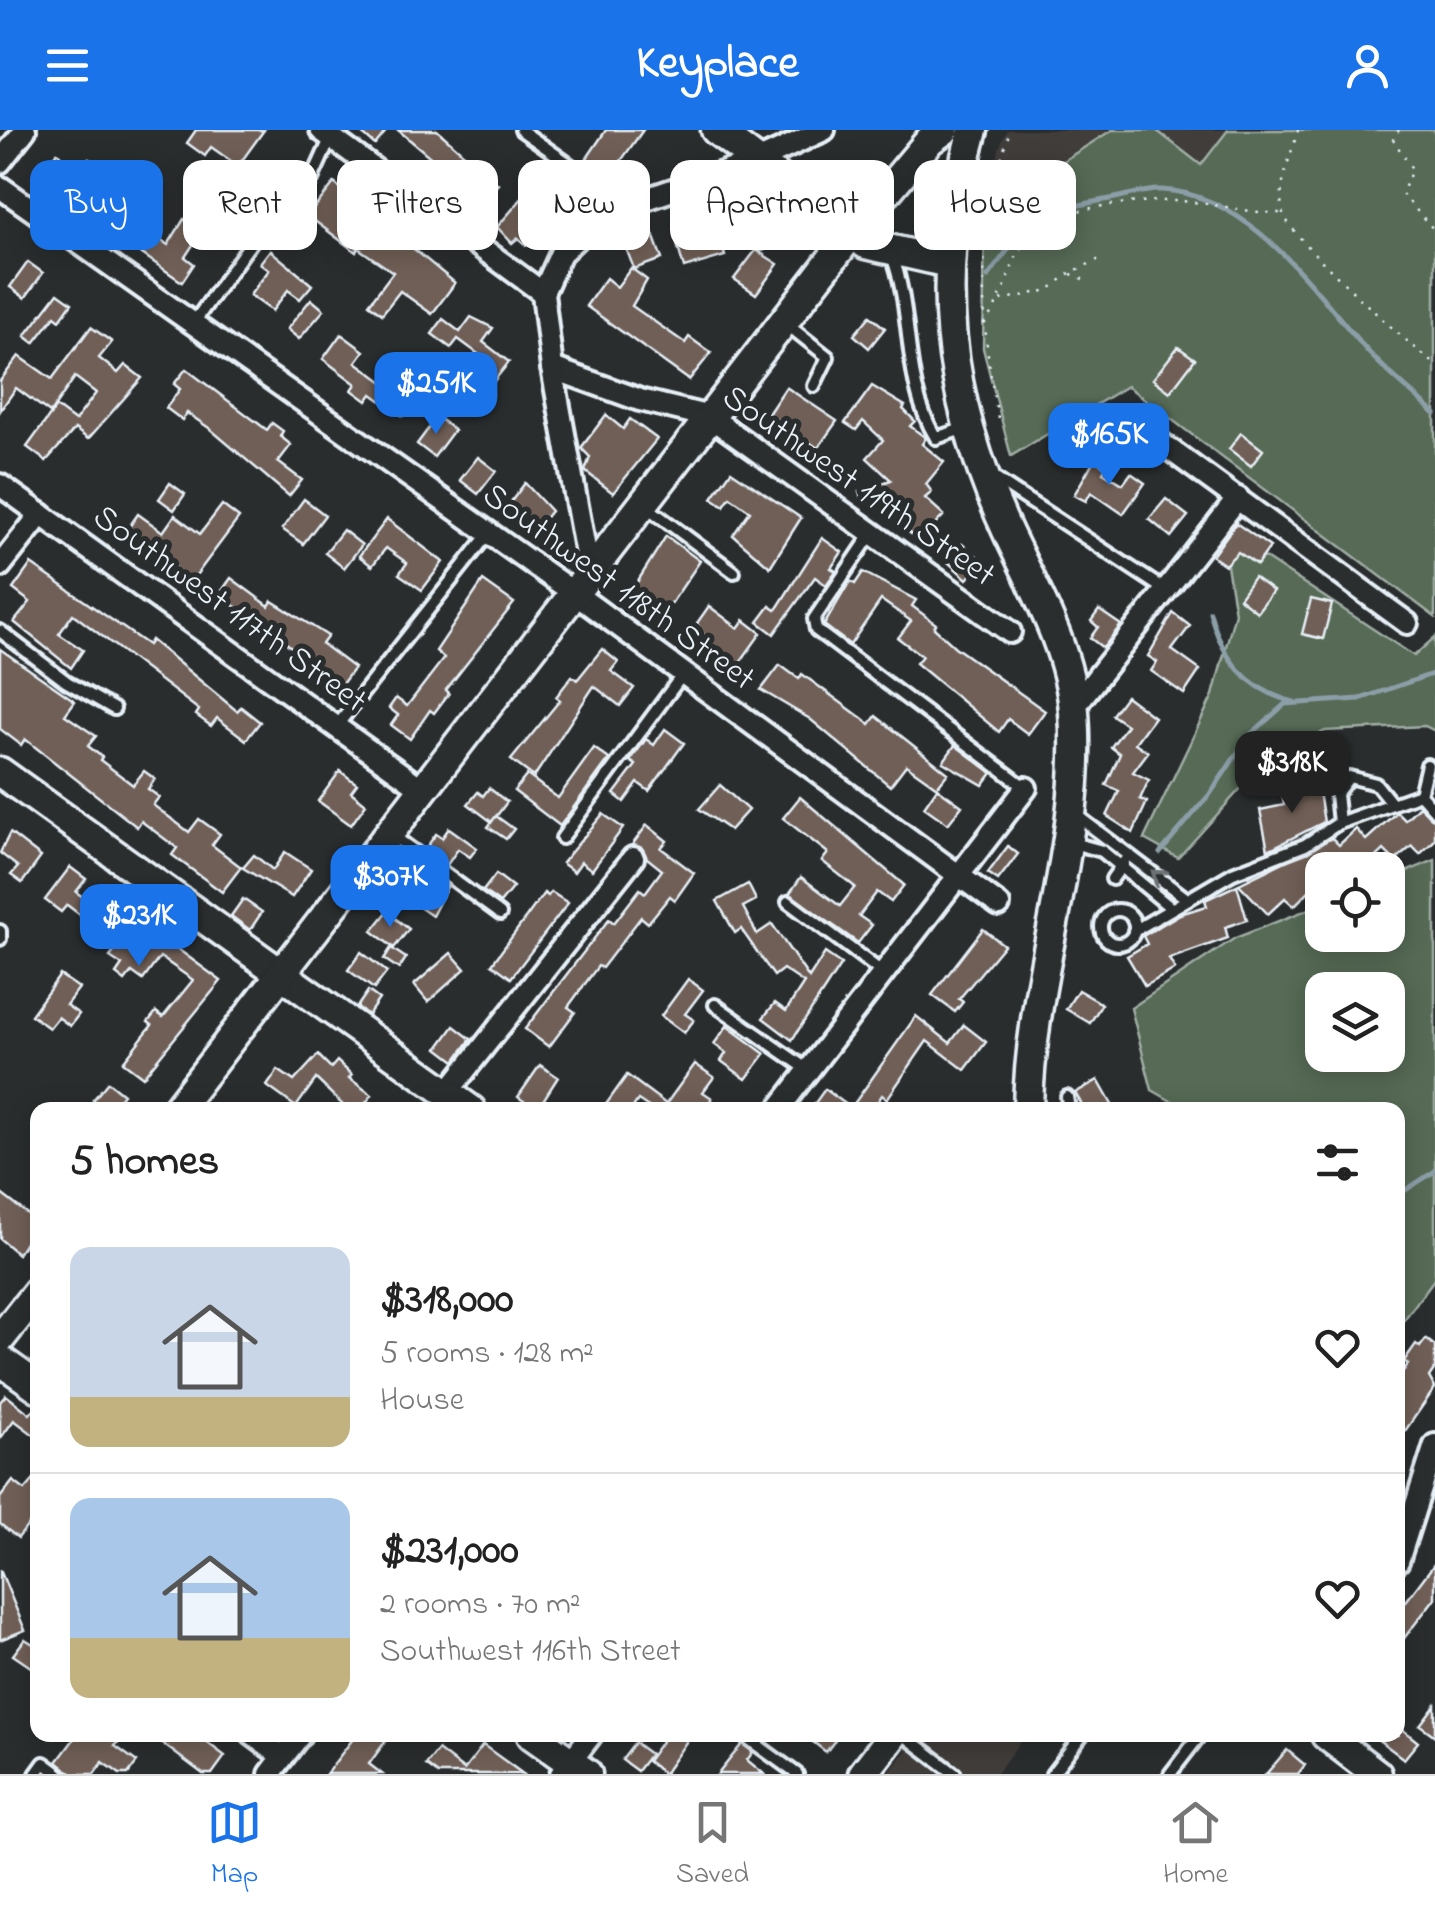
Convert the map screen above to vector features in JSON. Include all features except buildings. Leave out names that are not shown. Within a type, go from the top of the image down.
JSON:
[{"type":"street","points":[[0,162],[26,130]]},
{"type":"street","points":[[716,130],[755,160]]},
{"type":"street","points":[[762,160],[824,130]]},
{"type":"street","points":[[894,187],[944,130]]},
{"type":"street","points":[[974,130],[960,181],[947,309],[966,428],[1042,604],[1074,707],[1071,828],[1032,1042],[1028,1102]]},
{"type":"street","points":[[329,132],[543,293]]},
{"type":"street","name":"Southwest 118th Street","points":[[0,188],[488,533],[582,582],[683,674],[999,905]]},
{"type":"street","points":[[566,250],[543,293],[582,582]]},
{"type":"street","points":[[182,1102],[840,250]]},
{"type":"street","points":[[886,250],[949,263]]},
{"type":"street","name":"Southwest 119th Street","points":[[552,368],[640,400],[710,417],[1010,632]]},
{"type":"street","points":[[1146,432],[1407,623]]},
{"type":"street","name":"Southwest 117th Street","points":[[0,484],[421,788]]},
{"type":"street","points":[[1074,707],[1238,498]]},
{"type":"street","points":[[0,566],[40,514]]},
{"type":"street","points":[[0,772],[460,1102]]},
{"type":"street","points":[[784,1102],[1026,788]]},
{"type":"street","points":[[447,1093],[633,858]]},
{"type":"street","points":[[0,1340],[30,1301]]},
{"type":"street","points":[[0,1360],[30,1381]]},
{"type":"street","points":[[1405,1539],[1435,1445]]},
{"type":"street","points":[[258,1742],[277,1766],[295,1742]]},
{"type":"street","points":[[540,1742],[572,1770],[587,1742]]},
{"type":"street","points":[[863,1774],[888,1742]]},
{"type":"street","points":[[1335,1742],[1377,1774]]},
{"type":"lane","points":[[521,130],[563,160]]},
{"type":"lane","points":[[192,325],[253,240],[303,200],[329,132]]},
{"type":"lane","points":[[890,252],[902,288],[918,404],[936,438],[966,428]]},
{"type":"lane","points":[[784,322],[822,348],[828,357],[814,386]]},
{"type":"lane","points":[[982,470],[1166,590]]},
{"type":"lane","points":[[642,504],[734,572]]},
{"type":"lane","points":[[336,726],[488,533]]},
{"type":"lane","points":[[872,533],[814,620],[816,630],[1026,788]]},
{"type":"lane","points":[[0,631],[67,682],[114,710]]},
{"type":"lane","points":[[562,838],[683,674]]},
{"type":"lane","points":[[1420,794],[1427,765]]},
{"type":"lane","points":[[1340,823],[1336,794],[1349,778],[1376,784],[1392,804]]},
{"type":"lane","points":[[1134,932],[1233,873],[1305,845],[1340,823],[1420,794]]},
{"type":"lane","points":[[1420,794],[1435,811]]},
{"type":"lane","points":[[1071,828],[1130,853],[1186,899]]},
{"type":"lane","points":[[1071,828],[1171,908]]},
{"type":"lane","points":[[387,832],[500,914]]},
{"type":"lane","points":[[1112,879],[1130,853]]},
{"type":"lane","points":[[788,902],[883,973]]},
{"type":"lane","points":[[0,931],[0,939]]},
{"type":"lane","points":[[716,1005],[808,1070]]},
{"type":"lane","points":[[1066,1097],[1067,1102]]},
{"type":"lane","points":[[754,1742],[797,1774]]},
{"type":"lane","points":[[913,1742],[955,1774]]},
{"type":"lane","points":[[1052,1774],[1077,1742]]},
{"type":"lane","points":[[1170,1774],[1195,1742]]},
{"type":"lane","points":[[36,1774],[44,1763],[58,1774]]},
{"type":"path","points":[[998,418],[982,324],[982,252],[1008,136],[1005,130]]},
{"type":"path","points":[[1298,130],[1283,188],[1284,213],[1325,266],[1435,364]]},
{"type":"path","points":[[1399,130],[1393,139],[1412,170],[1402,194],[1435,231]]},
{"type":"path","points":[[982,324],[1000,300],[1005,278],[1031,232],[1064,213],[1155,202],[1193,202],[1244,214],[1284,213]]},
{"type":"path","points":[[1000,300],[1049,290],[1070,273],[1104,257]]},
{"type":"path","points":[[1070,273],[1090,282]]},
{"type":"shaded area","points":[[1007,130],[1112,130],[1065,160],[997,160]]},
{"type":"shaded area","points":[[1156,130],[1228,130],[1201,166]]},
{"type":"shaded area","points":[[913,1742],[1020,1742],[996,1774],[888,1774]]},
{"type":"green space","points":[[1112,130],[1156,130],[1201,165],[1228,130],[1435,130],[1435,617],[1127,386],[1011,456],[983,348],[985,250],[1076,250],[1076,160],[1065,160]]},
{"type":"green space","points":[[1238,540],[1414,656],[1435,637],[1435,731],[1425,726],[1325,731],[1262,765],[1178,858],[1144,839],[1213,695],[1235,613],[1226,559]]},
{"type":"green space","points":[[1435,860],[1435,1278],[1405,1319],[1405,1102],[1173,1102],[1152,1090],[1131,1008],[1235,938],[1305,911],[1305,952],[1405,952],[1405,872]]},
{"type":"waterway","points":[[988,277],[1026,230],[1050,214],[1149,191],[1194,195],[1223,208],[1276,247],[1371,355],[1435,414]]},
{"type":"waterway","points":[[1210,612],[1222,644],[1239,670],[1263,689],[1294,702]]},
{"type":"waterway","points":[[1160,853],[1210,794],[1249,736],[1285,704],[1360,699],[1435,673]]},
{"type":"waterway","points":[[1405,1190],[1435,1171]]}]
